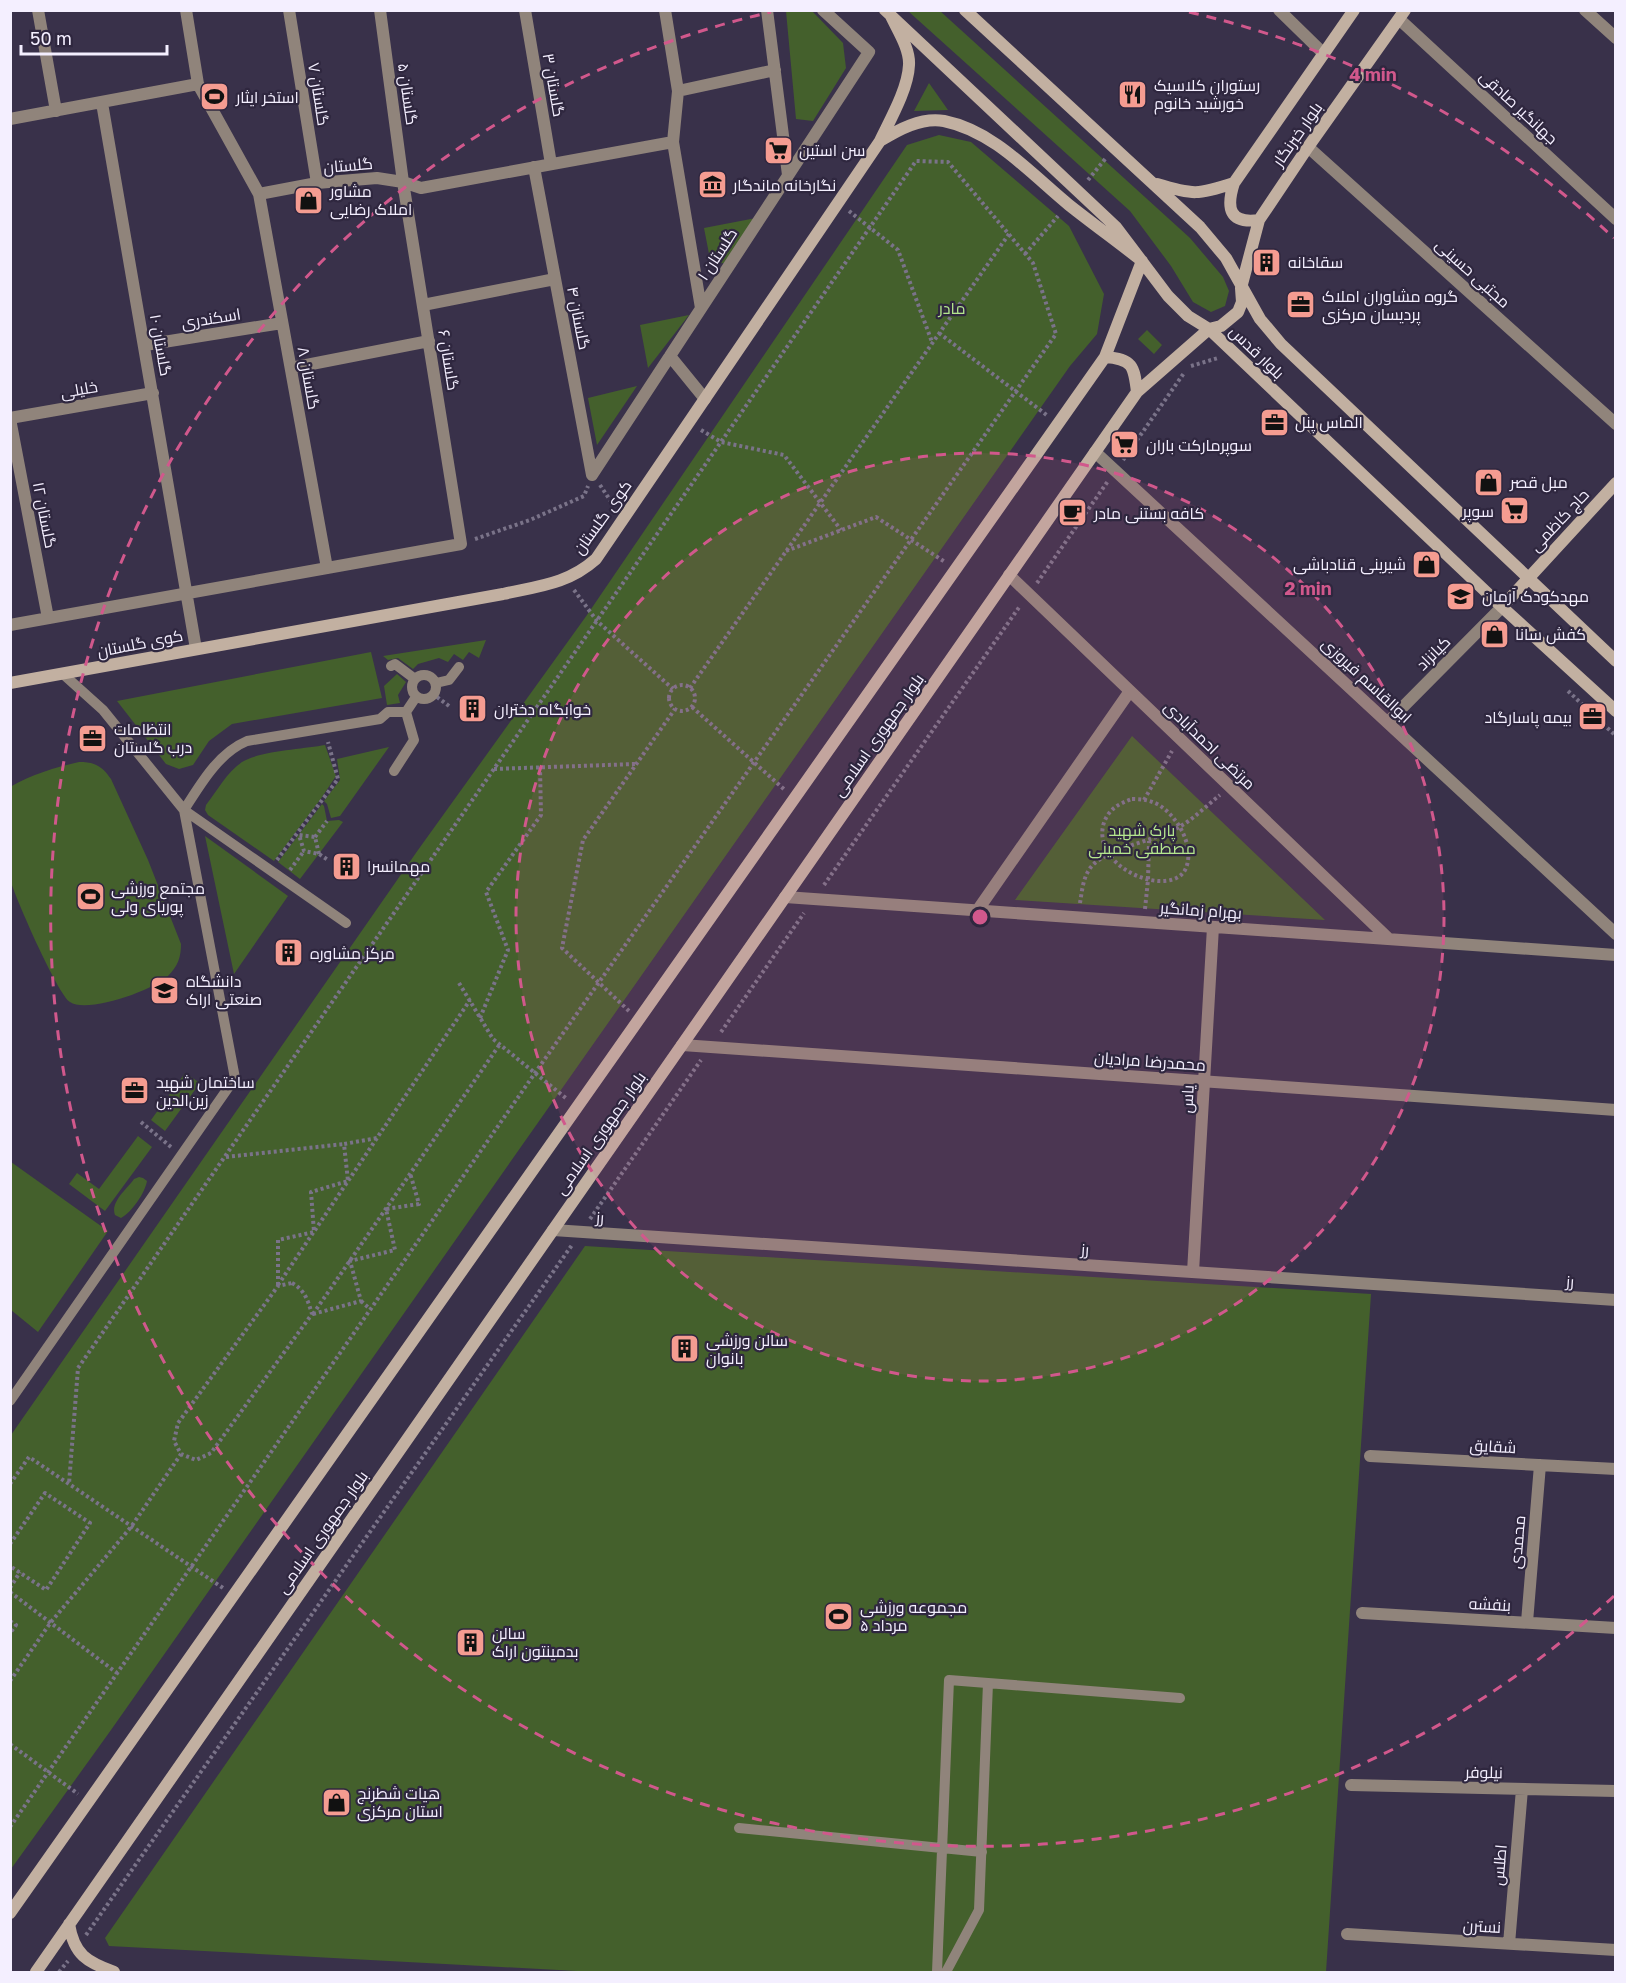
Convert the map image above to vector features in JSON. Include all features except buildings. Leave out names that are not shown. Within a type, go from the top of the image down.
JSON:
[{"type":"main road","name":"بلوار قدس","points":[[965,10],[1200,227],[1226,258],[1260,319],[1281,344],[1616,661]]},
{"type":"main road","name":"بلوار خبرنگار","points":[[1234,183],[1354,10]]},
{"type":"main road","name":"بلوار قدس","points":[[888,13],[1116,227],[1177,306],[1209,329],[1616,711]]},
{"type":"main road","name":"کوی گلستان","points":[[10,683],[503,594],[566,579],[583,570],[596,559],[879,141],[905,84],[909,64],[905,45],[888,13]]},
{"type":"main road","name":"بلوار خبرنگار","points":[[1209,329],[1221,326],[1238,312],[1242,302],[1241,288],[1259,220],[1402,15]]},
{"type":"main road","points":[[879,141],[900,129],[921,122],[942,121],[976,131],[1020,163],[1068,204],[1142,261]]},
{"type":"main road","points":[[1153,183],[1185,193],[1205,193],[1234,183]]},
{"type":"main road","points":[[1234,183],[1228,200],[1231,212],[1237,218],[1249,221],[1259,220]]},
{"type":"main road","name":"بلوار جمهوری اسلامی","points":[[10,1913],[1105,357],[1142,261]]},
{"type":"main road","name":"بلوار جمهوری اسلامی","points":[[36,1972],[1137,392],[1209,329]]},
{"type":"main road","points":[[1105,357],[1120,358],[1131,364],[1137,392]]},
{"type":"main road","name":"حاج کاظمی","points":[[1502,606],[1616,483]]},
{"type":"main road","points":[[69,1924],[76,1948],[83,1957],[94,1965],[114,1972]]},
{"type":"street","points":[[38,10],[56,111]]},
{"type":"street","points":[[186,10],[198,84],[259,194]]},
{"type":"street","name":"گلستان ۷","points":[[289,10],[317,183]]},
{"type":"street","name":"گلستان ۵","points":[[380,10],[404,182]]},
{"type":"street","name":"گلستان ۳","points":[[525,10],[551,164]]},
{"type":"street","points":[[665,10],[678,90],[672,142],[701,308]]},
{"type":"street","points":[[767,10],[788,175]]},
{"type":"street","name":"گلستان ۱","points":[[592,475],[868,52],[823,10]]},
{"type":"street","points":[[1279,10],[1323,53]]},
{"type":"street","points":[[1585,10],[1616,38]]},
{"type":"street","name":"جهانگیر صادقی","points":[[1402,15],[1616,219]]},
{"type":"street","points":[[678,90],[775,70]]},
{"type":"street","points":[[10,119],[198,84]]},
{"type":"street","name":"گلستان ۱۰","points":[[102,103],[196,649]]},
{"type":"street","name":"گلستان","points":[[259,194],[317,183],[377,178],[404,182],[421,188],[672,142]]},
{"type":"street","name":"مجتبی حسینی","points":[[1308,147],[1616,424]]},
{"type":"street","name":"گلستان ۴","points":[[534,167],[592,475]]},
{"type":"street","name":"گلستان ۶","points":[[404,182],[461,544]]},
{"type":"street","name":"گلستان ۸","points":[[259,194],[327,568]]},
{"type":"street","points":[[423,305],[555,279]]},
{"type":"street","name":"اسکندری","points":[[144,345],[282,323]]},
{"type":"street","points":[[291,368],[429,340]]},
{"type":"street","points":[[670,356],[705,399]]},
{"type":"street","name":"خلیلی","points":[[10,418],[153,393]]},
{"type":"street","name":"گلستان ۱۲","points":[[10,418],[48,618]]},
{"type":"street","name":"ابوالقاسم فیروزی","points":[[1095,452],[1616,934]]},
{"type":"street","points":[[10,625],[461,544]]},
{"type":"street","name":"مرتضی احمدآبادی","points":[[1009,575],[1389,939]]},
{"type":"street","name":"کیانزاد","points":[[1388,722],[1502,606]]},
{"type":"street","points":[[977,911],[1130,691]]},
{"type":"street","name":"بهرام زمانگیر","points":[[785,897],[1616,955]]},
{"type":"street","name":"یاس","points":[[1193,1272],[1214,927]]},
{"type":"street","name":"محمدرضا مرادیان","points":[[682,1045],[1616,1110]]},
{"type":"street","name":"رز","points":[[553,1230],[1616,1300]]},
{"type":"street","name":"شقایق","points":[[1370,1456],[1616,1469]]},
{"type":"street","name":"محمدی","points":[[1527,1622],[1540,1465]]},
{"type":"street","name":"بنفشه","points":[[1362,1613],[1616,1628]]},
{"type":"street","name":"نیلوفر","points":[[1351,1785],[1616,1791]]},
{"type":"street","name":"اطلس","points":[[1509,1944],[1522,1789]]},
{"type":"street","name":"نسترن","points":[[1347,1934],[1616,1950]]},
{"type":"lane","points":[[391,666],[395,664],[415,679]]},
{"type":"lane","points":[[436,683],[449,680],[459,667]]},
{"type":"lane","points":[[63,674],[103,710],[184,810],[346,923]]},
{"type":"lane","points":[[427,675],[436,683],[434,695],[424,700],[416,697],[412,686],[415,679],[427,675]]},
{"type":"lane","points":[[394,771],[414,740],[406,712],[416,697]]},
{"type":"lane","points":[[10,1401],[235,1077],[184,810],[200,785],[234,747],[247,741],[380,719],[388,712],[406,712]]},
{"type":"lane","points":[[937,1972],[949,1680],[1180,1698]]},
{"type":"lane","points":[[946,1972],[979,1910],[988,1683]]},
{"type":"lane","points":[[739,1828],[982,1852]]},
{"type":"path","points":[[1079,192],[1115,148]]},
{"type":"path","points":[[10,1827],[535,1073],[1056,334],[1033,263],[948,162],[916,161],[78,1368],[69,1484]]},
{"type":"path","points":[[838,202],[898,250],[932,343]]},
{"type":"path","points":[[1025,254],[1068,204]]},
{"type":"path","points":[[690,688],[1009,234]]},
{"type":"path","points":[[939,333],[1058,424]]},
{"type":"path","points":[[59,1972],[1188,367],[1220,357]]},
{"type":"path","points":[[689,423],[721,442],[784,455],[842,530]]},
{"type":"path","points":[[592,475],[623,519]]},
{"type":"path","points":[[461,544],[530,520],[584,496],[592,475]]},
{"type":"path","points":[[786,551],[876,518],[956,569]]},
{"type":"path","points":[[566,579],[597,621],[673,689]]},
{"type":"path","points":[[681,685],[690,688],[695,697],[692,707],[684,711],[675,709],[669,700],[673,689],[681,685]]},
{"type":"path","points":[[434,695],[449,706]]},
{"type":"path","points":[[692,707],[794,798]]},
{"type":"path","points":[[639,1020],[562,948],[583,840],[675,709]]},
{"type":"path","points":[[270,870],[338,779],[326,738]]},
{"type":"path","points":[[1144,800],[1179,739]]},
{"type":"path","points":[[494,769],[636,764]]},
{"type":"path","points":[[480,1018],[508,950],[486,892],[541,815],[540,768]]},
{"type":"path","points":[[1077,918],[1084,880],[1091,867],[1108,854],[1149,841],[1180,827],[1230,787]]},
{"type":"path","points":[[1132,799],[1144,800],[1160,806],[1180,827],[1188,850],[1188,859],[1184,872],[1172,879],[1148,880],[1130,873],[1114,862],[1108,854],[1102,835],[1110,811],[1132,799]]},
{"type":"path","points":[[315,837],[327,821]]},
{"type":"path","points":[[304,851],[299,835],[315,837]]},
{"type":"path","points":[[315,837],[319,854]]},
{"type":"path","points":[[1143,922],[1148,880],[1149,841]]},
{"type":"path","points":[[304,851],[319,854],[328,860]]},
{"type":"path","points":[[283,880],[304,851]]},
{"type":"path","points":[[459,983],[493,1039],[577,1107]]},
{"type":"path","points":[[470,1000],[278,1286],[178,1423],[174,1441],[181,1454],[196,1460],[211,1453],[350,1261],[500,1044]]},
{"type":"path","points":[[141,1122],[181,1155]]},
{"type":"path","points":[[225,1156],[344,1144],[377,1138]]},
{"type":"path","points":[[344,1144],[348,1182]]},
{"type":"path","points":[[386,1209],[418,1204],[410,1173]]},
{"type":"path","points":[[314,1232],[311,1192],[348,1182]]},
{"type":"path","points":[[350,1261],[396,1250],[386,1209]]},
{"type":"path","points":[[278,1286],[278,1240],[314,1232]]},
{"type":"path","points":[[350,1261],[361,1301],[370,1309]]},
{"type":"path","points":[[278,1286],[292,1283],[300,1288],[306,1296],[312,1314]]},
{"type":"path","points":[[312,1314],[361,1301]]},
{"type":"path","points":[[10,1681],[51,1622],[131,1527],[181,1454]]},
{"type":"path","points":[[10,1484],[29,1457],[234,1595]]},
{"type":"path","points":[[10,1544],[45,1493],[90,1523],[46,1590],[10,1566]]},
{"type":"path","points":[[20,1572],[10,1590],[117,1672]]},
{"type":"path","points":[[10,1621],[16,1625],[10,1633]]},
{"type":"path","points":[[10,1744],[88,1802]]},
{"type":"green space","points":[[786,11],[812,11],[843,43],[846,68],[813,121],[796,119]]},
{"type":"green space","points":[[908,11],[940,11],[1190,238],[1223,277],[1229,291],[1225,306],[1211,312],[1193,302],[1171,266],[1130,211]]},
{"type":"green space","points":[[929,83],[948,110],[914,111]]},
{"type":"green space","name":"مادر","points":[[939,135],[971,142],[1069,226],[1104,294],[1097,334],[1070,366],[11,1869],[11,1435],[418,850],[587,615],[907,145]]},
{"type":"green space","points":[[756,218],[724,263],[711,264],[704,228]]},
{"type":"green space","points":[[689,315],[648,368],[640,325]]},
{"type":"green space","points":[[1147,330],[1162,345],[1154,354],[1138,339]]},
{"type":"green space","points":[[637,386],[597,445],[588,398]]},
{"type":"green space","points":[[486,640],[479,658],[469,652],[463,660],[454,654],[448,662],[439,658],[418,664],[413,669],[398,658],[388,660],[383,656]]},
{"type":"green space","points":[[371,652],[382,698],[232,724],[209,741],[193,765],[179,769],[166,764],[117,701]]},
{"type":"green space","points":[[397,674],[406,682],[398,695],[400,703],[387,705],[384,686]]},
{"type":"green space","name":"پارک شهید مصطفی خمینی","points":[[1132,736],[1325,920],[1015,900]]},
{"type":"green space","points":[[325,745],[336,776],[274,861],[208,815],[205,810],[222,782],[242,762],[259,755]]},
{"type":"green space","points":[[389,747],[340,816],[331,818],[324,801],[340,780],[337,759]]},
{"type":"green space","name":"مجتمع ورزشی پوریای ولی","points":[[79,762],[98,766],[111,779],[148,860],[181,944],[177,965],[160,982],[120,999],[91,1005],[70,1002],[64,995],[37,944],[10,879],[10,787],[43,772]]},
{"type":"green space","points":[[322,804],[327,821],[343,822],[300,879],[278,862]]},
{"type":"green space","points":[[205,836],[288,896],[234,974]]},
{"type":"green space","points":[[185,1073],[200,1083],[165,1131],[151,1120]]},
{"type":"green space","points":[[138,1136],[152,1147],[105,1211],[69,1184],[77,1173],[99,1189]]},
{"type":"green space","points":[[11,1162],[108,1231],[38,1332],[11,1310]]},
{"type":"green space","points":[[139,1177],[147,1181],[141,1196],[134,1207],[121,1218],[115,1215],[115,1205],[120,1196],[134,1179]]},
{"type":"green space","name":"مجموعه ورزشی ۵ مرداد","points":[[585,1246],[1371,1294],[1326,1972],[595,1972],[109,1946],[105,1938]]},
{"type":"place","name":"رستوران کلاسیک خورشید خانوم","points":[[1133,94]]},
{"type":"place","name":"استخر ایثار","points":[[215,97]]},
{"type":"place","name":"سن استین","points":[[778,150]]},
{"type":"place","name":"نگارخانه ماندگار","points":[[712,185]]},
{"type":"place","name":"مشاور املاک رضایی","points":[[309,200]]},
{"type":"place","name":"سقاخانه","points":[[1267,262]]},
{"type":"place","name":"گروه مشاوران املاک پردیسان مرکزی","points":[[1301,305]]},
{"type":"place","name":"الماس پنل","points":[[1274,422]]},
{"type":"place","name":"سوپرمارکت باران","points":[[1125,445]]},
{"type":"place","name":"مبل قصر","points":[[1489,482]]},
{"type":"place","name":"سوپر","points":[[1515,511]]},
{"type":"place","name":"کافه بستنی مادر","points":[[1073,513]]},
{"type":"place","name":"شیرینی قنادباشی","points":[[1427,564]]},
{"type":"place","name":"مهدکودک آرمان","points":[[1461,596]]},
{"type":"place","name":"کفش سانا","points":[[1494,634]]},
{"type":"place","name":"خوابگاه دختران","points":[[473,709]]},
{"type":"place","name":"بیمه پاسارگاد","points":[[1593,717]]},
{"type":"place","name":"انتظامات درب گلستان","points":[[93,738]]},
{"type":"place","name":"مهمانسرا","points":[[346,866]]},
{"type":"place","name":"مجتمع ورزشی پوریای ولی","points":[[90,897]]},
{"type":"place","name":"مرکز مشاوره","points":[[289,953]]},
{"type":"place","name":"دانشگاه صنعتی اراک","points":[[165,990]]},
{"type":"place","name":"ساختمان شهید زین‌الدین","points":[[135,1091]]},
{"type":"place","name":"سالن ورزشی بانوان","points":[[685,1349]]},
{"type":"place","name":"مجموعه ورزشی ۵ مرداد","points":[[839,1616]]},
{"type":"place","name":"سالن بدمینتون اراک","points":[[471,1642]]},
{"type":"place","name":"هیات شطرنج استان مرکزی","points":[[336,1802]]}]
